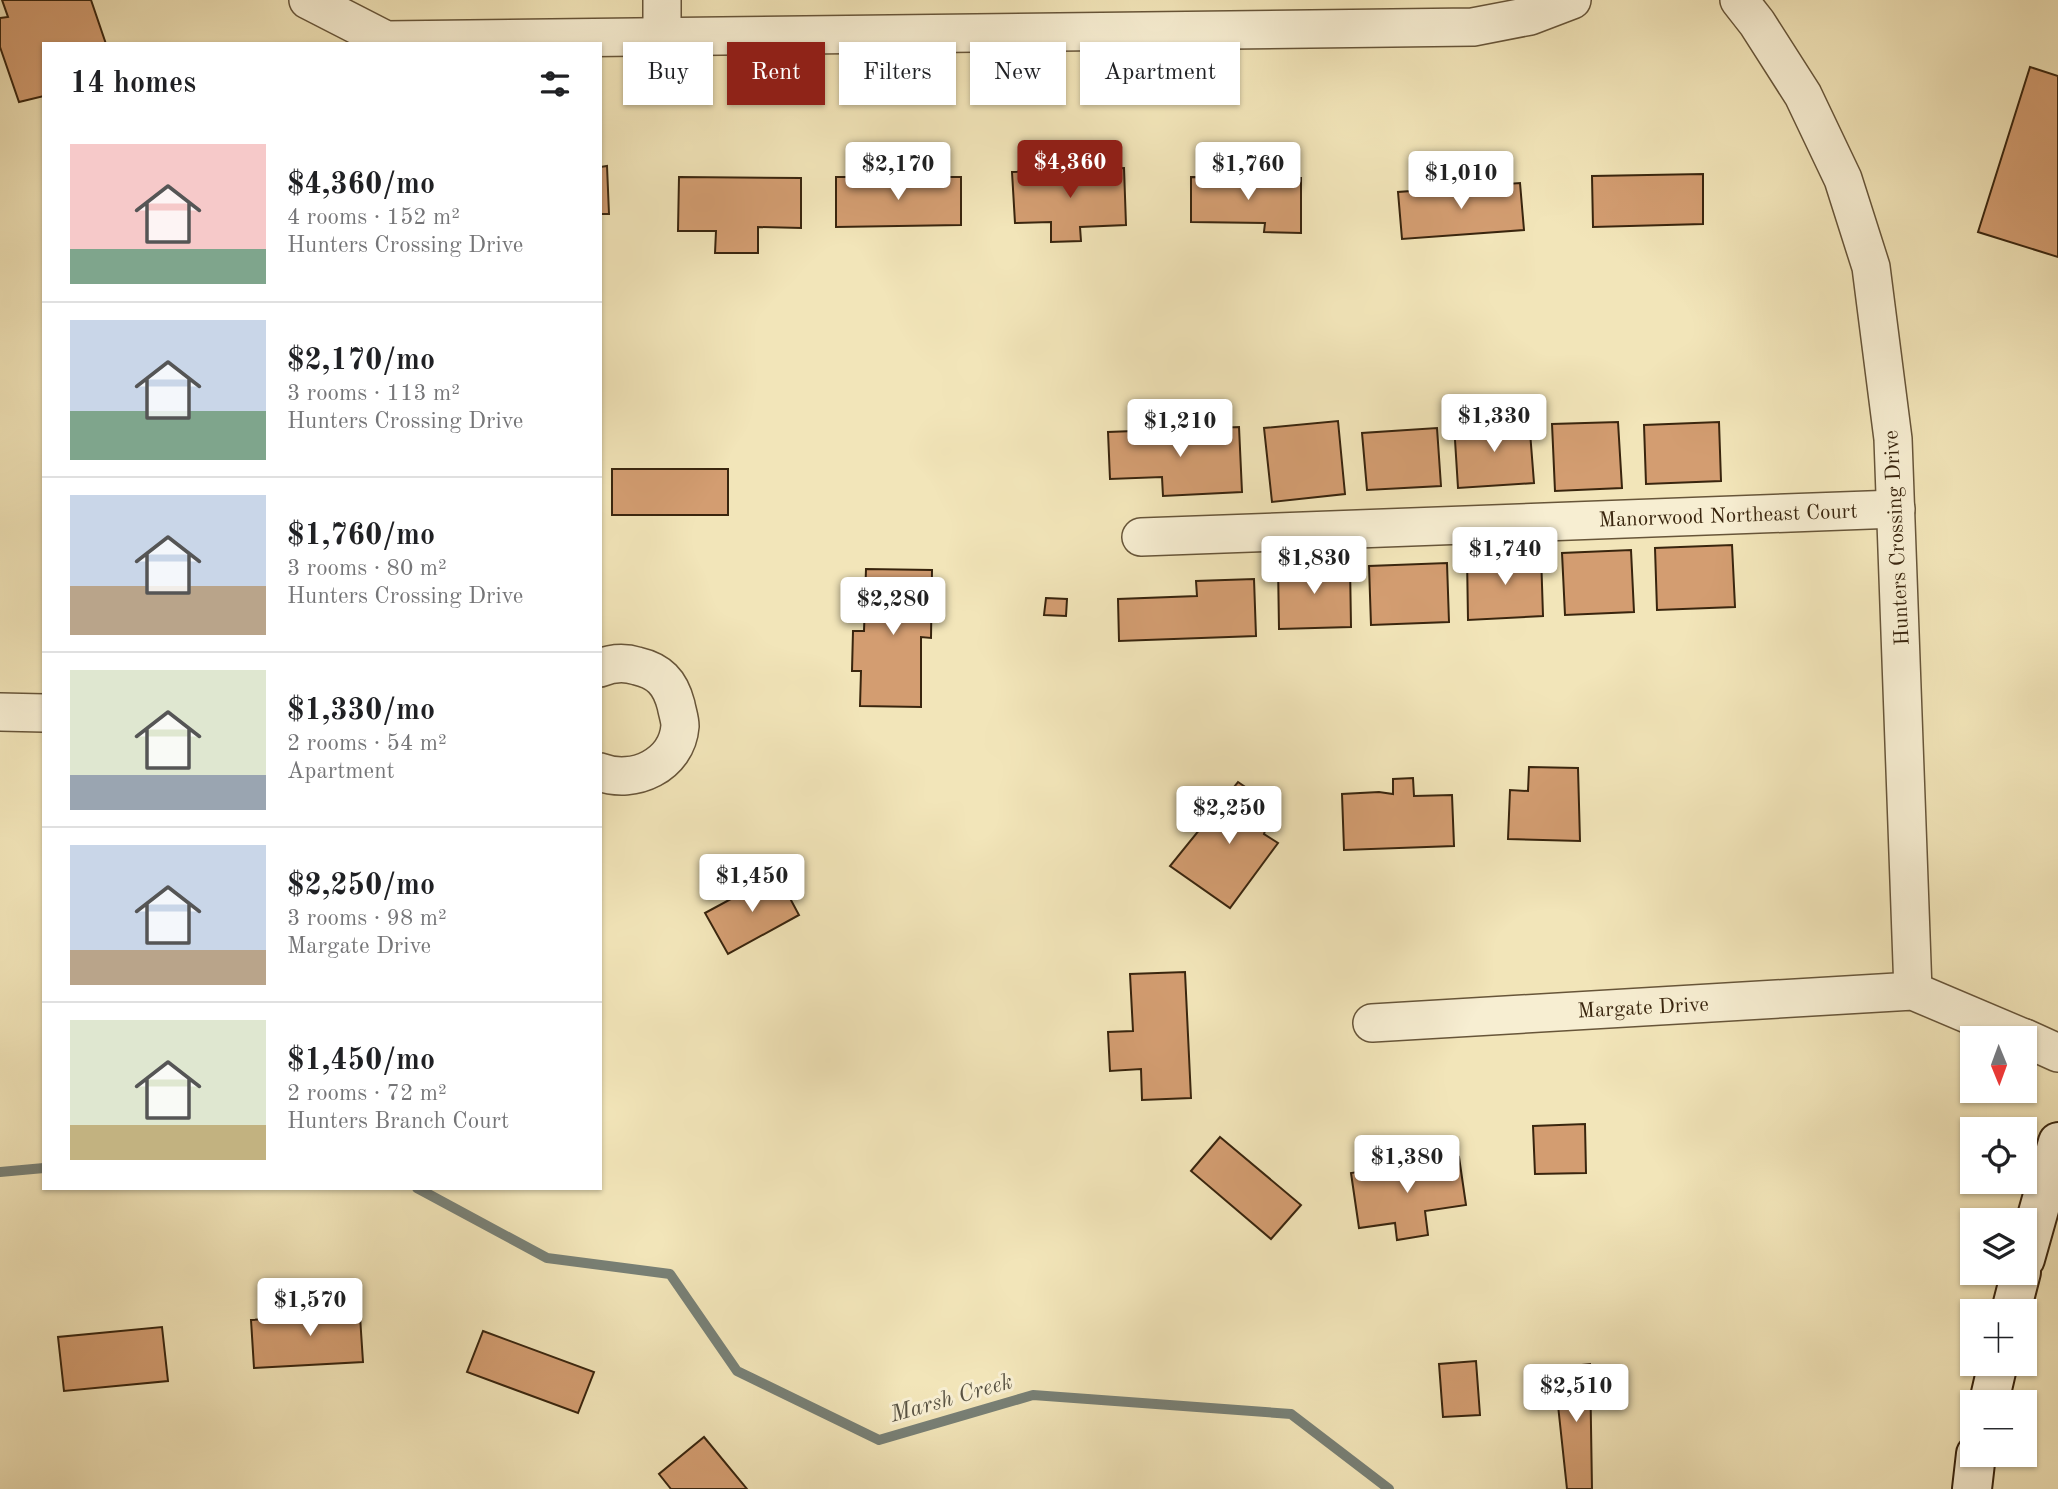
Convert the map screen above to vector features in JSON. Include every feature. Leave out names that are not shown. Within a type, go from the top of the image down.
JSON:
[{"type":"street","points":[[308,0],[386,40],[1473,27],[1530,16],[1572,0]]},
{"type":"street","points":[[662,0],[662,37]]},
{"type":"street","name":"Hunters Crossing Drive","points":[[1739,0],[1803,95],[1843,179],[1871,267],[1893,439],[1913,990]]},
{"type":"street","name":"Manorwood Northeast Court","points":[[1141,537],[1896,509]]},
{"type":"street","points":[[602,667],[625,663],[647,668],[659,675],[672,689],[680,724],[676,742],[667,758],[651,770],[632,776],[612,777],[602,773]]},
{"type":"street","points":[[0,712],[42,713]]},
{"type":"street","points":[[1913,990],[1996,1026]]},
{"type":"street","name":"Margate Drive","points":[[1372,1023],[1913,990]]},
{"type":"street","points":[[2037,1043],[2058,1052]]},
{"type":"street","points":[[2037,1216],[2058,1142]]},
{"type":"street","points":[[1972,1489],[1975,1467]]},
{"type":"building","points":[[2,0],[91,0],[105,42],[42,42],[42,96],[19,102],[0,47],[0,18],[8,17]]},
{"type":"building","points":[[2030,67],[2058,76],[2058,257],[1978,232]]},
{"type":"building","points":[[607,166],[609,214],[602,214],[602,167]]},
{"type":"building","points":[[1124,168],[1126,225],[1080,227],[1081,241],[1051,242],[1051,222],[1015,223],[1012,172]]},
{"type":"building","points":[[1703,174],[1703,224],[1593,227],[1592,176]]},
{"type":"building","points":[[679,177],[801,178],[801,228],[758,227],[758,253],[715,253],[716,231],[678,231]]},
{"type":"building","points":[[836,177],[961,177],[961,225],[836,227]]},
{"type":"building","points":[[1191,177],[1301,178],[1301,233],[1264,232],[1265,223],[1191,222]]},
{"type":"building","points":[[1520,183],[1524,230],[1402,239],[1398,192]]},
{"type":"building","points":[[1529,419],[1534,483],[1458,488],[1454,424]]},
{"type":"building","points":[[1338,421],[1345,494],[1272,502],[1264,428]]},
{"type":"building","points":[[1618,422],[1622,488],[1555,491],[1552,424]]},
{"type":"building","points":[[1719,422],[1721,481],[1646,484],[1644,425]]},
{"type":"building","points":[[1239,427],[1242,492],[1163,496],[1162,477],[1110,479],[1108,432]]},
{"type":"building","points":[[1437,428],[1441,486],[1367,490],[1362,433]]},
{"type":"building","points":[[612,469],[728,469],[728,515],[612,515]]},
{"type":"building","points":[[1732,545],[1735,607],[1657,610],[1655,548]]},
{"type":"building","points":[[1631,550],[1634,612],[1565,615],[1562,553]]},
{"type":"building","points":[[1541,554],[1543,616],[1468,620],[1467,557]]},
{"type":"building","points":[[1447,563],[1449,622],[1371,625],[1369,566]]},
{"type":"building","points":[[1350,564],[1351,627],[1279,629],[1278,565]]},
{"type":"building","points":[[866,569],[932,570],[931,638],[921,637],[921,707],[860,706],[861,671],[852,671],[853,631],[864,631]]},
{"type":"building","points":[[1254,579],[1256,636],[1119,641],[1118,599],[1197,596],[1196,581]]},
{"type":"building","points":[[1046,598],[1067,599],[1066,616],[1044,615]]},
{"type":"building","points":[[1529,767],[1578,768],[1580,841],[1508,839],[1510,790],[1528,791]]},
{"type":"building","points":[[1413,778],[1414,796],[1452,795],[1454,846],[1344,850],[1342,794],[1393,794],[1393,779]]},
{"type":"building","points":[[1238,782],[1273,806],[1264,834],[1278,843],[1230,908],[1170,866]]},
{"type":"building","points":[[777,874],[799,915],[728,954],[705,913]]},
{"type":"building","points":[[1185,972],[1191,1098],[1142,1100],[1141,1069],[1110,1071],[1108,1032],[1133,1031],[1130,974]]},
{"type":"building","points":[[1585,1124],[1586,1173],[1535,1174],[1533,1126]]},
{"type":"building","points":[[1220,1137],[1301,1205],[1271,1239],[1191,1171]]},
{"type":"building","points":[[1459,1157],[1466,1205],[1425,1211],[1428,1235],[1397,1240],[1395,1223],[1359,1228],[1351,1173]]},
{"type":"building","points":[[359,1301],[363,1362],[254,1368],[251,1320],[323,1315],[322,1303]]},
{"type":"building","points":[[162,1327],[168,1381],[64,1391],[58,1337]]},
{"type":"building","points":[[483,1331],[594,1372],[578,1413],[467,1372]]},
{"type":"building","points":[[1476,1361],[1480,1415],[1443,1417],[1439,1364]]},
{"type":"building","points":[[1590,1364],[1592,1489],[1567,1489],[1554,1368]]},
{"type":"building","points":[[704,1437],[747,1489],[671,1489],[659,1474]]},
{"type":"waterway","name":"Marsh Creek","points":[[0,1172],[42,1168]]},
{"type":"waterway","name":"Marsh Creek","points":[[421,1190],[547,1258],[670,1274],[737,1371],[879,1440],[1033,1395],[1291,1414],[1389,1489]]}]
